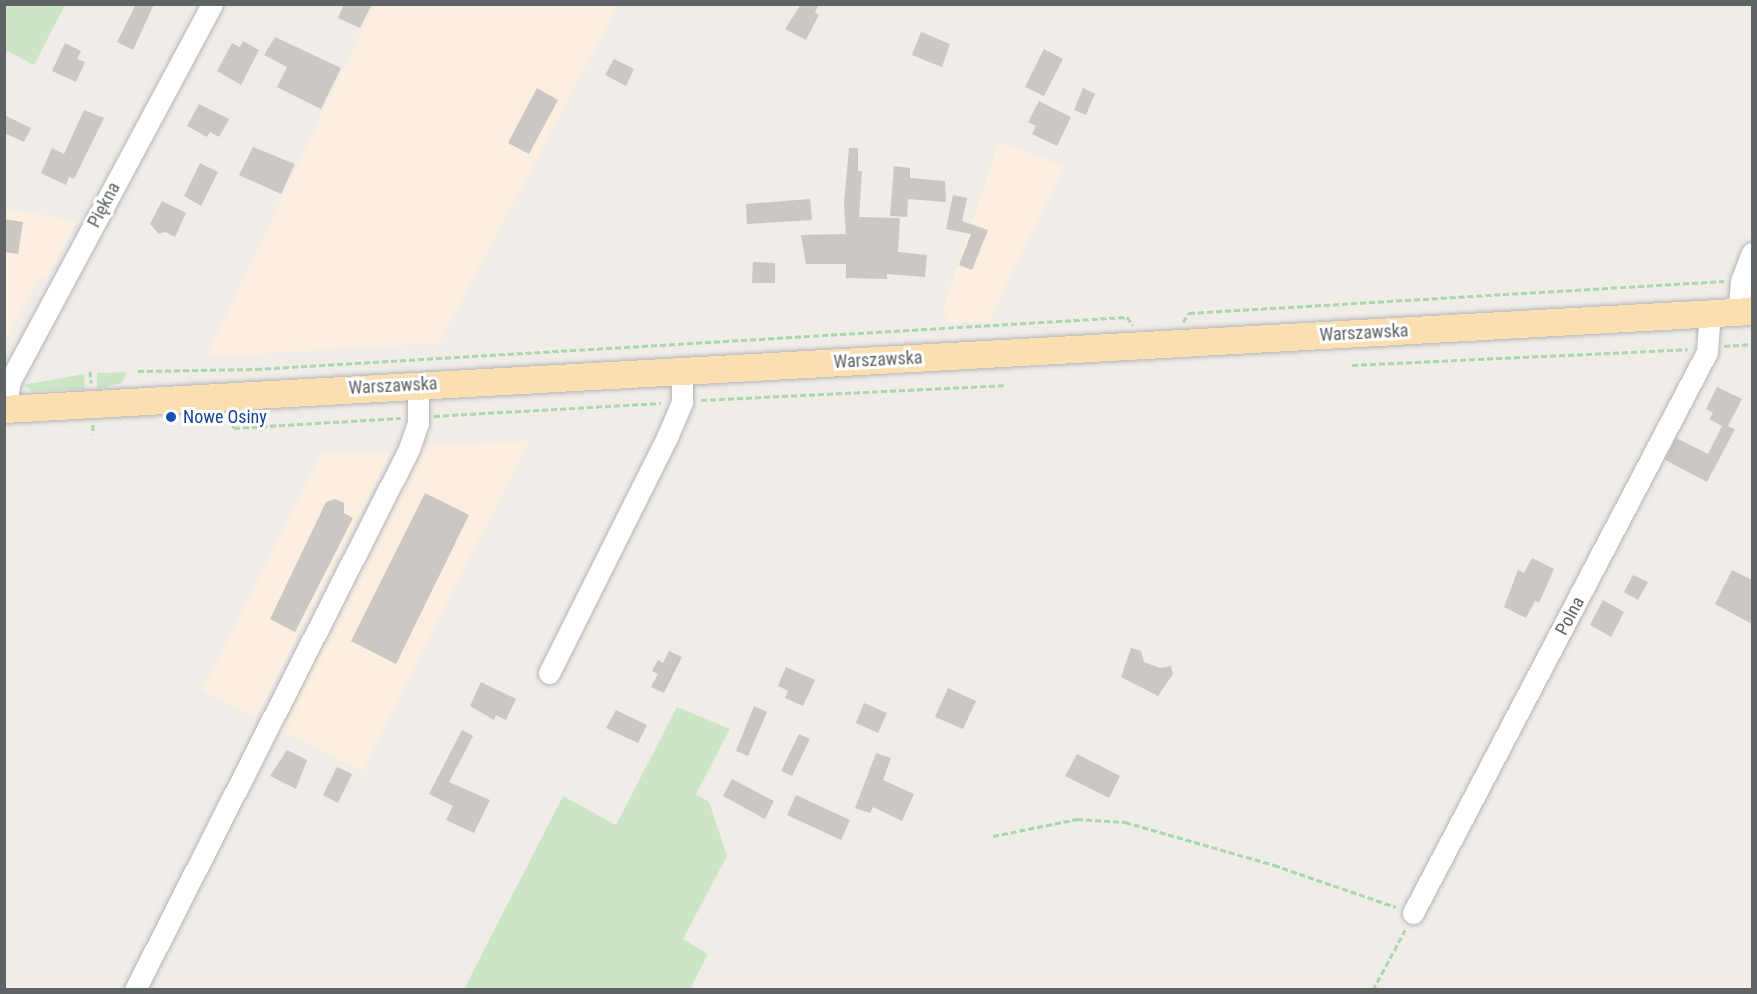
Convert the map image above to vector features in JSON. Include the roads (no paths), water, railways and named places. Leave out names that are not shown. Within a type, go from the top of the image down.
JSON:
[{"type":"main road","name":"Warszawska","points":[[5,409],[1745,311]]},
{"type":"street","name":"Piękna","points":[[5,409],[10,381],[212,4]]},
{"type":"street","points":[[1745,311],[1741,281],[1752,253]]},
{"type":"street","name":"Polna","points":[[1413,913],[1707,349],[1710,314]]},
{"type":"street","points":[[549,673],[682,402],[682,371]]},
{"type":"street","points":[[135,990],[409,449],[418,417],[418,385]]},
{"type":"place","name":"Nowe Osiny","points":[[171,417]]}]
